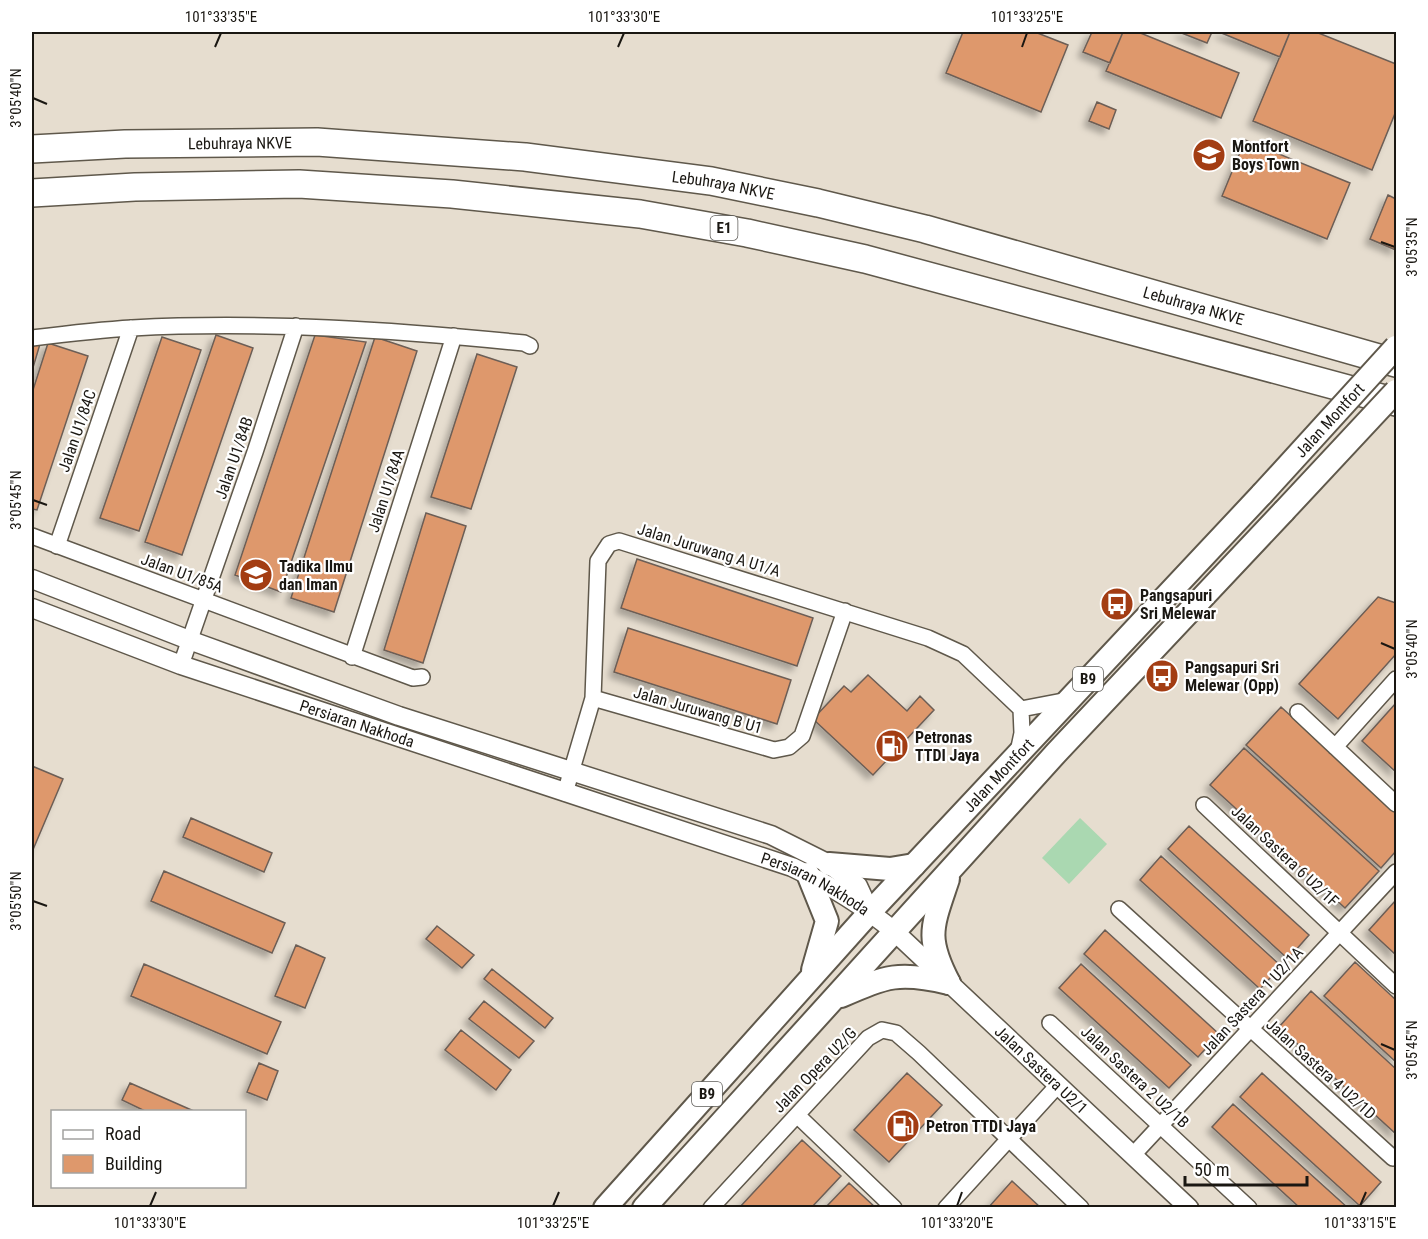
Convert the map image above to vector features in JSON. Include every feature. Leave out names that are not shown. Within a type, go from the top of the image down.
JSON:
[{"type":"highway","name":"Lebuhraya NKVE","points":[[32,149],[125,144],[317,142],[525,157],[711,181],[818,203],[936,232],[1396,363]]},
{"type":"highway","name":"E1","points":[[32,193],[135,187],[298,184],[452,194],[640,214],[747,233],[865,259],[1396,402]]},
{"type":"main road","name":"Jalan Montfort","points":[[605,1208],[870,912],[1262,494],[1396,346]]},
{"type":"main road","name":"Jalan Montfort","points":[[644,1208],[1057,752],[1396,391]]},
{"type":"main road","points":[[829,864],[890,869],[914,865]]},
{"type":"main road","points":[[949,983],[935,955],[932,934],[950,872]]},
{"type":"main road","points":[[808,874],[827,921],[810,980]]},
{"type":"main road","points":[[834,999],[877,980],[898,975],[915,975],[949,983]]},
{"type":"street","points":[[32,338],[131,328],[296,326],[454,336],[524,343],[530,346]]},
{"type":"street","name":"Jalan U1/84B","points":[[181,665],[296,326]]},
{"type":"street","name":"Jalan U1/84C","points":[[57,546],[131,328]]},
{"type":"street","name":"Jalan U1/84A","points":[[352,657],[454,336]]},
{"type":"street","name":"Jalan U1/85A","points":[[32,536],[352,657],[413,678],[422,677]]},
{"type":"street","name":"Jalan Juruwang A U1/A","points":[[565,793],[593,698],[598,561],[609,544],[619,541],[927,638],[963,654],[1021,709]]},
{"type":"street","name":"Persiaran Nakhoda","points":[[32,579],[189,640],[399,716],[771,835],[829,864],[858,886],[870,912]]},
{"type":"street","name":"Persiaran Nakhoda","points":[[32,608],[181,665],[792,867],[808,874],[870,912]]},
{"type":"street","name":"Jalan Juruwang B U1","points":[[593,698],[774,750],[789,747],[802,736],[845,611]]},
{"type":"street","points":[[1335,747],[1396,680]]},
{"type":"street","points":[[1018,752],[1022,733],[1021,709],[1068,700]]},
{"type":"street","points":[[1298,712],[1396,804]]},
{"type":"street","name":"Jalan Sastera 6 U2/1F","points":[[1204,806],[1396,986]]},
{"type":"street","name":"Jalan Sastera 1 U2/1A","points":[[1133,1155],[1396,872]]},
{"type":"street","name":"Jalan Sastera 4 U2/1D","points":[[1119,909],[1393,1158]]},
{"type":"street","name":"Jalan Sastera U2/1","points":[[870,912],[1189,1208]]},
{"type":"street","name":"Jalan Sastera 2 U2/1B","points":[[1050,1023],[1249,1208]]},
{"type":"street","name":"Jalan Opera U2/G","points":[[711,1208],[868,1038],[882,1030],[896,1033],[1010,1137]]},
{"type":"street","points":[[945,1208],[1058,1085]]},
{"type":"street","points":[[796,1115],[894,1208]]},
{"type":"street","points":[[1010,1137],[1081,1208]]},
{"type":"green space","points":[[1080,818],[1107,844],[1069,884],[1042,858]]},
{"type":"building","points":[[963,32],[1035,32],[1068,45],[1041,112],[946,73]]},
{"type":"building","points":[[1092,32],[1123,32],[1110,63],[1083,52]]},
{"type":"building","points":[[1123,32],[1138,32],[1239,73],[1221,118],[1106,71]]},
{"type":"building","points":[[1179,32],[1212,32],[1207,43]]},
{"type":"building","points":[[1219,32],[1290,32],[1280,57]]},
{"type":"building","points":[[1290,32],[1316,32],[1396,64],[1396,111],[1372,170],[1253,121]]},
{"type":"building","points":[[1097,102],[1116,110],[1109,129],[1089,121]]},
{"type":"building","points":[[1245,140],[1350,183],[1327,239],[1222,196]]},
{"type":"building","points":[[1388,195],[1396,199],[1396,250],[1370,239]]},
{"type":"building","points":[[216,335],[253,348],[182,555],[145,542]]},
{"type":"building","points":[[315,335],[366,342],[281,592],[235,575]]},
{"type":"building","points":[[162,337],[201,350],[139,531],[100,518]]},
{"type":"building","points":[[375,337],[417,351],[334,612],[291,598]]},
{"type":"building","points":[[48,343],[88,356],[37,510],[32,509],[32,393]]},
{"type":"building","points":[[40,344],[32,371],[32,345]]},
{"type":"building","points":[[477,354],[517,367],[471,509],[431,497]]},
{"type":"building","points":[[426,513],[466,526],[423,663],[384,650]]},
{"type":"building","points":[[637,559],[813,618],[797,666],[621,608]]},
{"type":"building","points":[[1378,597],[1396,603],[1396,654],[1338,719],[1299,684]]},
{"type":"building","points":[[628,628],[791,680],[777,724],[614,672]]},
{"type":"building","points":[[868,675],[907,711],[920,696],[934,710],[873,775],[813,719],[844,686],[851,692]]},
{"type":"building","points":[[1396,703],[1396,772],[1362,741]]},
{"type":"building","points":[[1281,707],[1396,811],[1396,851],[1381,868],[1246,745]]},
{"type":"building","points":[[1244,748],[1379,871],[1345,908],[1210,785]]},
{"type":"building","points":[[32,766],[63,779],[32,852]]},
{"type":"building","points":[[191,818],[272,853],[264,872],[183,837]]},
{"type":"building","points":[[1189,826],[1309,935],[1288,959],[1168,849]]},
{"type":"building","points":[[1161,856],[1281,966],[1260,989],[1140,880]]},
{"type":"building","points":[[164,871],[285,923],[272,953],[151,901]]},
{"type":"building","points":[[1396,900],[1396,955],[1369,930]]},
{"type":"building","points":[[437,926],[474,955],[462,968],[426,939]]},
{"type":"building","points":[[1105,930],[1219,1034],[1198,1057],[1084,954]]},
{"type":"building","points":[[296,945],[325,958],[305,1008],[275,996]]},
{"type":"building","points":[[1355,962],[1396,1000],[1396,1062],[1324,996]]},
{"type":"building","points":[[144,964],[281,1022],[267,1054],[131,996]]},
{"type":"building","points":[[1081,964],[1191,1065],[1169,1088],[1059,988]]},
{"type":"building","points":[[492,969],[553,1018],[545,1028],[484,979]]},
{"type":"building","points":[[1311,991],[1396,1069],[1396,1134],[1279,1027]]},
{"type":"building","points":[[484,1001],[534,1041],[519,1058],[469,1019]]},
{"type":"building","points":[[461,1030],[511,1070],[496,1090],[445,1050]]},
{"type":"building","points":[[259,1063],[278,1071],[267,1100],[247,1092]]},
{"type":"building","points":[[907,1073],[942,1105],[889,1162],[854,1130]]},
{"type":"building","points":[[1262,1073],[1381,1182],[1360,1206],[1240,1097]]},
{"type":"building","points":[[130,1083],[191,1110],[143,1110],[122,1100]]},
{"type":"building","points":[[1233,1104],[1348,1208],[1300,1208],[1212,1127]]},
{"type":"building","points":[[802,1140],[841,1176],[811,1208],[739,1208]]},
{"type":"building","points":[[1012,1181],[1041,1208],[988,1208]]},
{"type":"building","points":[[849,1183],[876,1208],[825,1208]]},
{"type":"place","name":"Montfort Boys Town","points":[[1209,155]]},
{"type":"place","name":"Tadika Ilmu dan Iman","points":[[256,575]]},
{"type":"place","name":"Pangsapuri Sri Melewar","points":[[1117,604]]},
{"type":"place","name":"Pangsapuri Sri Melewar (Opp)","points":[[1162,676]]},
{"type":"place","name":"Petronas TTDI Jaya","points":[[892,746]]},
{"type":"place","name":"Petron TTDI Jaya","points":[[903,1126]]}]
